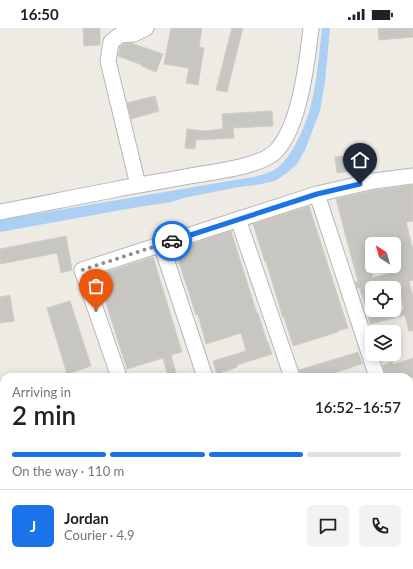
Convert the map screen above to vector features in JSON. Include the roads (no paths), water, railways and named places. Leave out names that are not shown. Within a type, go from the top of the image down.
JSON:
[{"type":"street","points":[[138,185],[108,61],[111,42],[120,35],[134,34],[146,28]]},
{"type":"street","points":[[0,212],[138,185],[241,167],[262,160],[275,153],[285,141],[297,108],[306,69],[311,28]]},
{"type":"street","points":[[118,373],[82,270],[317,194],[374,181],[413,176]]},
{"type":"street","points":[[317,194],[377,373]]},
{"type":"street","points":[[238,219],[291,373]]},
{"type":"street","points":[[161,244],[204,373]]},
{"type":"water","points":[[322,28],[330,28],[325,82],[320,111],[305,150],[297,164],[275,181],[183,198],[172,202],[0,232],[0,220],[250,178],[274,170],[283,163],[292,150],[307,118],[317,75]]}]
